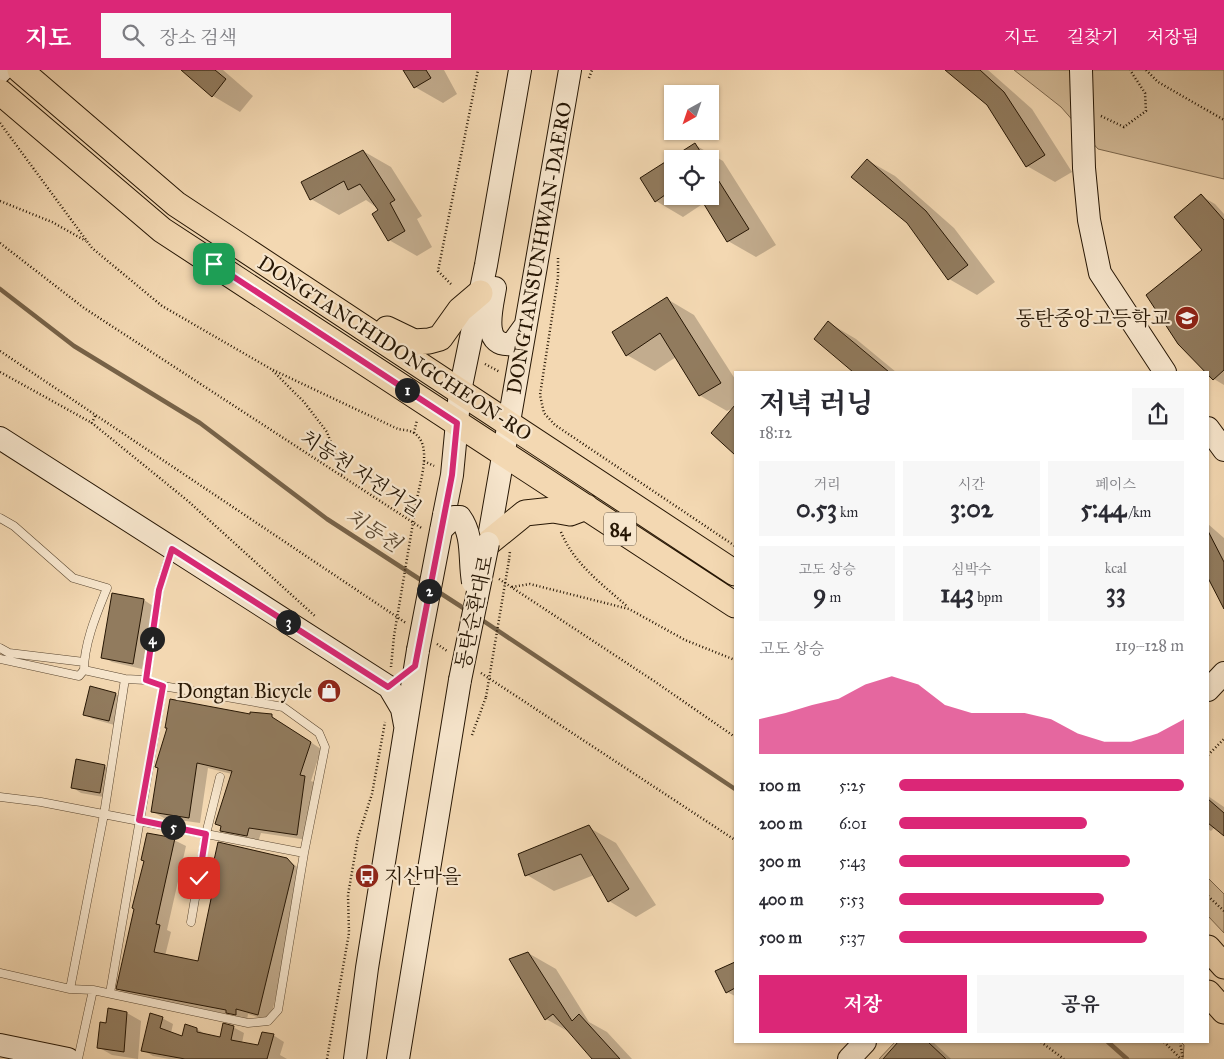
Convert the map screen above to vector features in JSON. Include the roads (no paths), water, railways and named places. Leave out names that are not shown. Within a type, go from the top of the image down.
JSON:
[{"type":"main road","name":"DONGTANCHIDONGCHEON-RO","points":[[20,70],[176,204],[734,572]]},
{"type":"main road","name":"DONGTANCHIDONGCHEON-RO","points":[[0,92],[162,230],[734,604]]},
{"type":"main road","points":[[371,332],[387,329],[414,342],[440,338],[460,310],[480,293]]},
{"type":"main road","points":[[488,543],[525,514],[545,510],[570,513],[586,507]]},
{"type":"main road","points":[[1209,949],[1224,966]]},
{"type":"main road","points":[[1209,994],[1224,1011]]},
{"type":"street","points":[[355,1059],[364,1004],[367,968],[405,725],[422,652],[436,525],[452,475],[460,391],[486,265],[520,70]]},
{"type":"street","points":[[1082,70],[1084,168],[1089,220],[1100,273],[1164,371]]},
{"type":"street","name":"DONGTANSUNHWAN-DAERO","points":[[488,543],[526,324],[579,75]]},
{"type":"street","points":[[486,265],[496,283],[490,331],[495,341],[502,346],[512,344],[518,339],[526,324]]},
{"type":"street","points":[[1209,429],[1224,450]]},
{"type":"street","points":[[0,438],[388,687],[402,709],[405,725]]},
{"type":"street","points":[[436,525],[454,517],[460,517],[464,523],[470,544],[471,569],[476,598]]},
{"type":"street","name":"동탄순환대로","points":[[397,1059],[460,680],[488,543]]},
{"type":"street","points":[[388,687],[422,652]]},
{"type":"street","points":[[1209,689],[1224,672]]},
{"type":"street","points":[[364,1004],[374,1032],[371,1059]]},
{"type":"street","points":[[849,1059],[864,1043]]},
{"type":"street","points":[[0,1046],[68,1059]]},
{"type":"lane","points":[[0,518],[14,526],[73,578],[107,588],[95,619],[84,662],[84,670],[79,676],[0,659]]},
{"type":"lane","points":[[146,680],[159,590],[172,549]]},
{"type":"lane","points":[[0,648],[9,653],[84,662]]},
{"type":"lane","points":[[0,973],[70,989],[110,993],[248,1023],[268,1021],[278,1010],[304,853],[325,747],[319,733],[283,707],[163,686],[146,680],[125,679],[84,670]]},
{"type":"lane","points":[[70,989],[104,814],[125,679]]},
{"type":"lane","points":[[110,993],[163,686]]},
{"type":"lane","points":[[191,922],[206,834],[220,777]]},
{"type":"lane","points":[[0,797],[139,820],[304,853]]},
{"type":"lane","points":[[78,1059],[93,990]]},
{"type":"waterway","name":"치동천","points":[[0,289],[74,346],[200,423],[327,519],[424,582]]},
{"type":"waterway","name":"치동천","points":[[437,591],[468,611]]},
{"type":"waterway","name":"치동천","points":[[479,618],[734,788]]},
{"type":"waterway","name":"치동천","points":[[1109,1043],[1127,1059]]},
{"type":"place","name":"동탄중앙고등학교","points":[[1187,318]]},
{"type":"place","name":"Dongtan Bicycle","points":[[329,691]]},
{"type":"place","name":"지산마을","points":[[367,876]]}]
